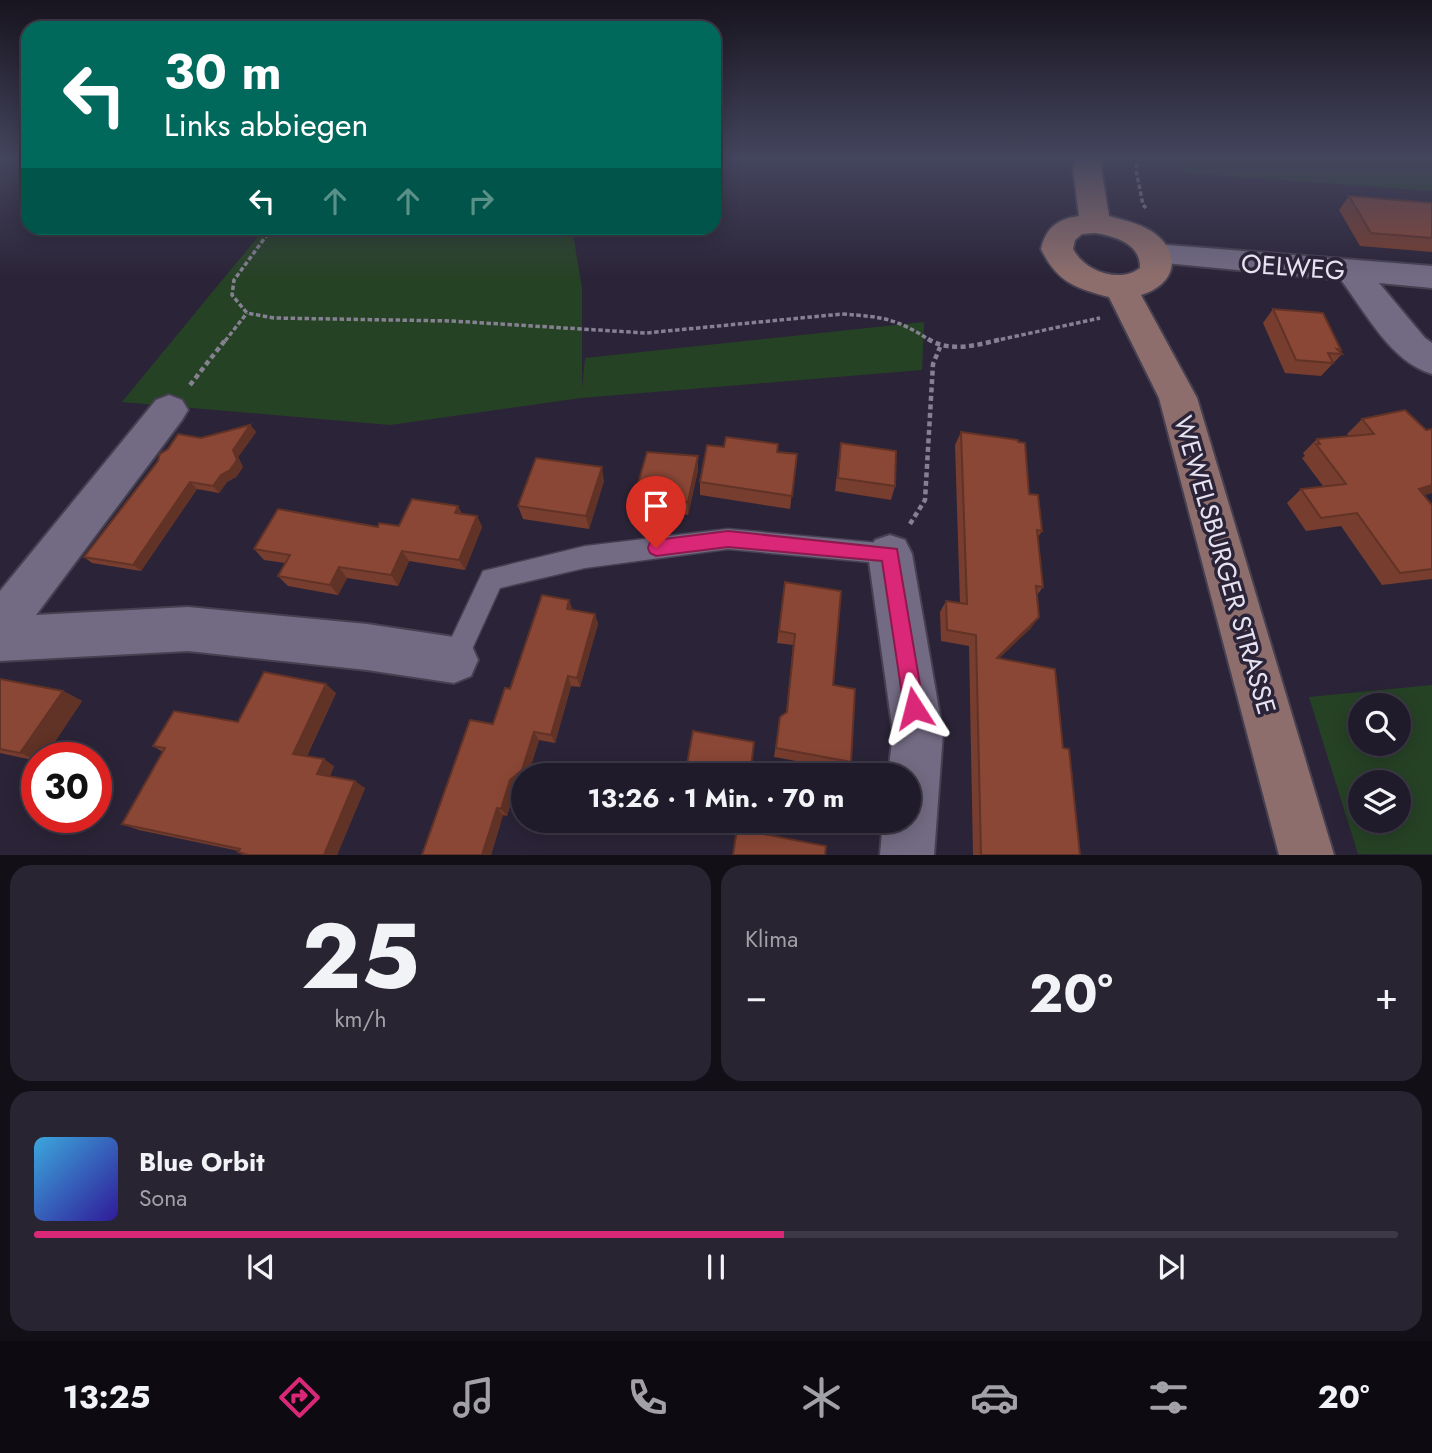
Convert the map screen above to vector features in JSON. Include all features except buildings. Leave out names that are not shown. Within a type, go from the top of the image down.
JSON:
[{"type":"main road","points":[[1091,197],[1095,223]]},
{"type":"main road","points":[[1095,223],[1123,229],[1142,239],[1155,254],[1157,267],[1154,274],[1110,302],[1106,285],[1078,274],[1065,264],[1057,249],[1060,235],[1067,230],[1074,226],[1095,223]]},
{"type":"main road","name":"WEWELSBURGER STRASSE","points":[[1110,302],[1178,398],[1307,855]]},
{"type":"street","name":"OELWEG","points":[[1155,254],[1432,277]]},
{"type":"street","points":[[1351,271],[1412,347],[1432,361]]},
{"type":"street","points":[[0,626],[169,410]]},
{"type":"street","points":[[890,554],[918,733],[907,855]]},
{"type":"street","points":[[0,639],[188,629],[367,647],[454,660]]},
{"type":"lane","points":[[454,660],[492,579],[585,557],[728,539],[890,554]]},
{"type":"path","points":[[267,235],[234,280],[232,295],[247,313],[274,318],[452,321],[646,333],[842,314],[903,323],[940,347],[972,346],[1110,302]]},
{"type":"path","points":[[169,410],[247,313]]},
{"type":"path","points":[[925,500],[933,364],[940,347]]},
{"type":"green space","points":[[259,235],[573,235],[582,288],[582,389],[585,358],[924,322],[922,370],[581,398],[390,425],[122,402]]},
{"type":"green space","points":[[1432,685],[1432,854],[1358,854],[1351,833],[1411,833],[1411,770],[1348,770],[1348,822],[1309,697],[1348,693],[1348,756],[1411,756],[1411,693],[1350,693]]},
{"type":"route","points":[[656,548],[728,539],[890,554],[914,708]]}]
